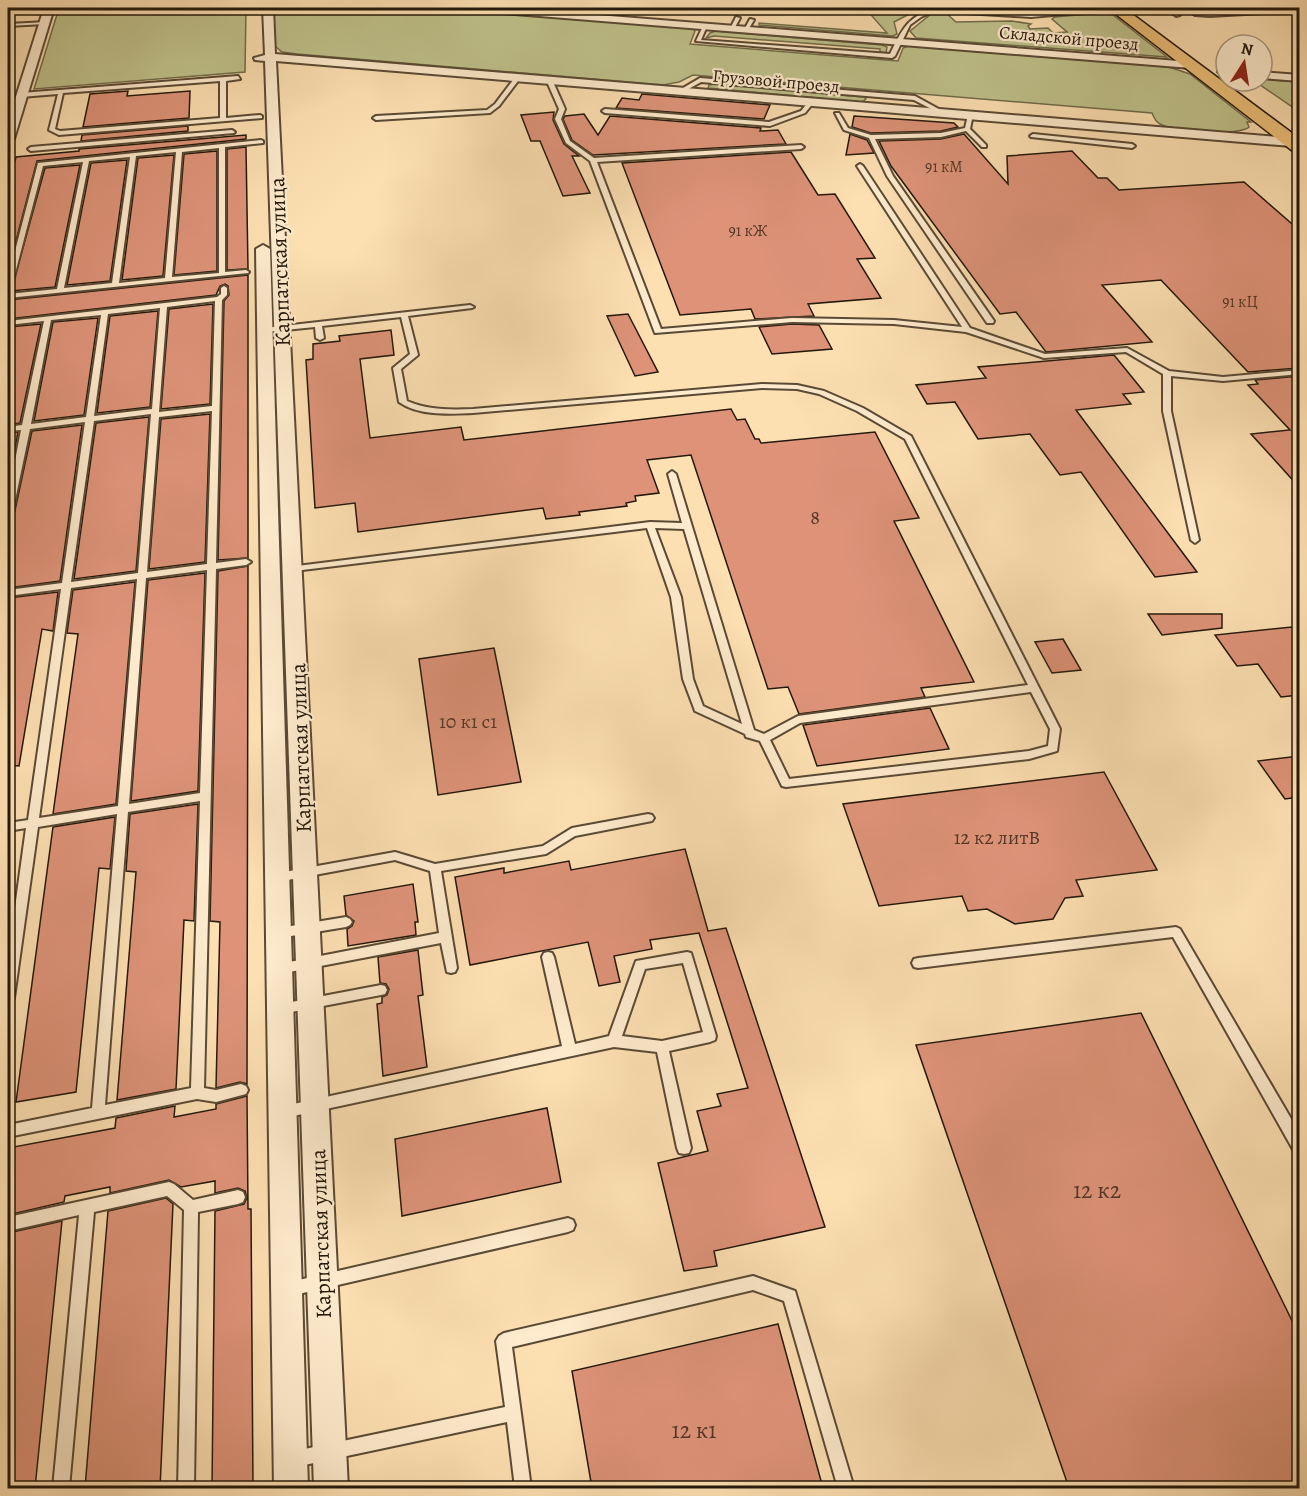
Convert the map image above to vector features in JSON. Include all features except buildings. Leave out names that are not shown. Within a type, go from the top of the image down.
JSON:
[{"type":"main road","points":[[1117,8],[1191,65],[1297,140]]},
{"type":"main road","points":[[1138,8],[1214,65]]},
{"type":"main road","points":[[1247,93],[1297,140]]},
{"type":"street","points":[[8,139],[50,8]]},
{"type":"street","name":"Карпатская улица","points":[[258,8],[265,57],[281,571],[277,877],[291,1488]]},
{"type":"street","name":"Карпатская улица","points":[[268,8],[260,117],[273,329]]},
{"type":"street","name":"Складской проезд","points":[[477,8],[564,12],[705,26],[735,23],[899,42],[1191,65]]},
{"type":"street","name":"Грузовой проезд","points":[[265,57],[1082,125],[1297,140]]},
{"type":"street","points":[[1274,76],[1299,78]]},
{"type":"street","name":"Карпатская улица","points":[[281,571],[305,872],[330,1488]]},
{"type":"lane","points":[[705,26],[698,41],[892,56],[904,27],[911,20],[939,8],[1030,16],[1117,8]]},
{"type":"lane","points":[[1167,8],[1178,15]]},
{"type":"lane","points":[[1185,8],[1197,14],[1210,15],[1299,10]]},
{"type":"lane","points":[[742,11],[754,9]]},
{"type":"lane","points":[[1002,13],[1041,9],[1090,11]]},
{"type":"lane","points":[[8,25],[45,23]]},
{"type":"lane","points":[[376,118],[488,112],[497,106],[507,88],[518,77]]},
{"type":"lane","points":[[21,96],[148,85],[182,86],[238,78]]},
{"type":"lane","points":[[223,80],[223,119]]},
{"type":"lane","points":[[554,80],[551,84],[562,109],[558,119],[568,142],[593,160],[658,331],[792,320],[894,322],[967,330],[1044,356],[1127,350],[1167,373],[1223,379],[1299,372]]},
{"type":"lane","points":[[681,91],[700,80],[915,98],[943,113]]},
{"type":"lane","points":[[147,93],[148,85]]},
{"type":"lane","points":[[61,93],[52,130],[55,132],[177,120],[260,117]]},
{"type":"lane","points":[[605,111],[770,124],[803,112],[811,102]]},
{"type":"lane","points":[[837,114],[846,129],[872,137],[940,135],[968,129]]},
{"type":"lane","points":[[968,129],[971,115]]},
{"type":"lane","points":[[1082,125],[1084,140]]},
{"type":"lane","points":[[968,129],[984,146]]},
{"type":"lane","points":[[31,148],[232,132]]},
{"type":"lane","points":[[1033,135],[1132,146]]},
{"type":"lane","points":[[872,137],[890,176],[990,321]]},
{"type":"lane","points":[[8,289],[40,164],[261,142]]},
{"type":"lane","points":[[222,145],[222,274]]},
{"type":"lane","points":[[593,160],[801,147]]},
{"type":"lane","points":[[168,280],[179,150]]},
{"type":"lane","points":[[115,285],[133,154]]},
{"type":"lane","points":[[60,291],[86,159]]},
{"type":"lane","points":[[860,166],[967,330]]},
{"type":"lane","points":[[8,296],[246,272]]},
{"type":"lane","points":[[8,323],[219,299],[224,295],[224,288]]},
{"type":"lane","points":[[197,1093],[219,299]]},
{"type":"lane","points":[[98,1113],[164,305]]},
{"type":"lane","points":[[273,329],[470,307]]},
{"type":"lane","points":[[8,998],[105,312]]},
{"type":"lane","points":[[404,314],[414,355],[398,368],[403,402],[417,409],[442,412],[472,411],[762,386],[807,388],[838,399],[877,418],[908,438],[1055,729],[1053,748],[1029,755],[786,783],[764,739],[699,708],[688,679],[676,597],[650,525]]},
{"type":"lane","points":[[8,515],[48,319]]},
{"type":"lane","points":[[318,324],[320,338]]},
{"type":"lane","points":[[1167,373],[1167,411],[1195,540]]},
{"type":"lane","points":[[8,429],[216,408]]},
{"type":"lane","points":[[672,474],[750,734]]},
{"type":"lane","points":[[281,571],[650,525],[688,525]]},
{"type":"lane","points":[[8,593],[246,562]]},
{"type":"lane","points":[[764,739],[798,720],[1034,688]]},
{"type":"lane","points":[[8,827],[205,796]]},
{"type":"lane","points":[[277,877],[395,856],[435,868],[546,849],[572,832],[648,818]]},
{"type":"lane","points":[[435,868],[451,968]]},
{"type":"lane","points":[[278,933],[346,922]]},
{"type":"lane","points":[[918,963],[1176,932],[1299,1148]]},
{"type":"lane","points":[[279,969],[446,936]]},
{"type":"lane","points":[[548,957],[570,1051]]},
{"type":"lane","points":[[282,1112],[614,1041],[662,1047],[710,1036],[687,957],[640,965],[614,1041]]},
{"type":"lane","points":[[280,1010],[381,990]]},
{"type":"lane","points":[[662,1047],[684,1148]]},
{"type":"lane","points":[[8,1131],[197,1093],[216,1096],[241,1090]]},
{"type":"lane","points":[[8,1224],[169,1189],[191,1207]]},
{"type":"lane","points":[[191,1207],[238,1197]]},
{"type":"lane","points":[[61,1488],[87,1207]]},
{"type":"lane","points":[[186,1488],[191,1207]]},
{"type":"lane","points":[[286,1290],[568,1225]]},
{"type":"lane","points":[[523,1488],[504,1341],[753,1283],[790,1296],[846,1488]]},
{"type":"lane","points":[[290,1460],[512,1413]]},
{"type":"green space","points":[[59,8],[246,8],[245,72],[34,89]]},
{"type":"green space","points":[[273,8],[436,8],[692,28],[695,31],[690,44],[898,61],[903,48],[909,46],[1169,67],[1190,74],[1251,122],[1247,122],[1249,127],[1243,130],[1206,132],[1167,127],[1157,122],[1152,113],[693,75],[679,82],[663,85],[297,54],[282,52],[275,46]]},
{"type":"green space","points":[[865,8],[919,9],[894,22],[897,34],[893,36],[759,25],[759,23],[887,33]]},
{"type":"green space","points":[[946,13],[956,22],[1012,21],[1031,24],[1028,26],[1030,29],[1048,28],[1053,33],[1067,32],[1052,19],[1055,17],[1101,13],[1113,15],[1167,57],[916,38],[910,31],[931,14]]},
{"type":"green space","points":[[716,31],[887,47],[886,53],[880,52],[880,49],[714,36],[706,38],[710,33]]},
{"type":"green space","points":[[1274,80],[1299,82],[1299,114],[1296,112],[1298,111],[1272,93],[1274,93]]},
{"type":"green space","points":[[709,85],[866,99],[862,102],[708,88]]}]
